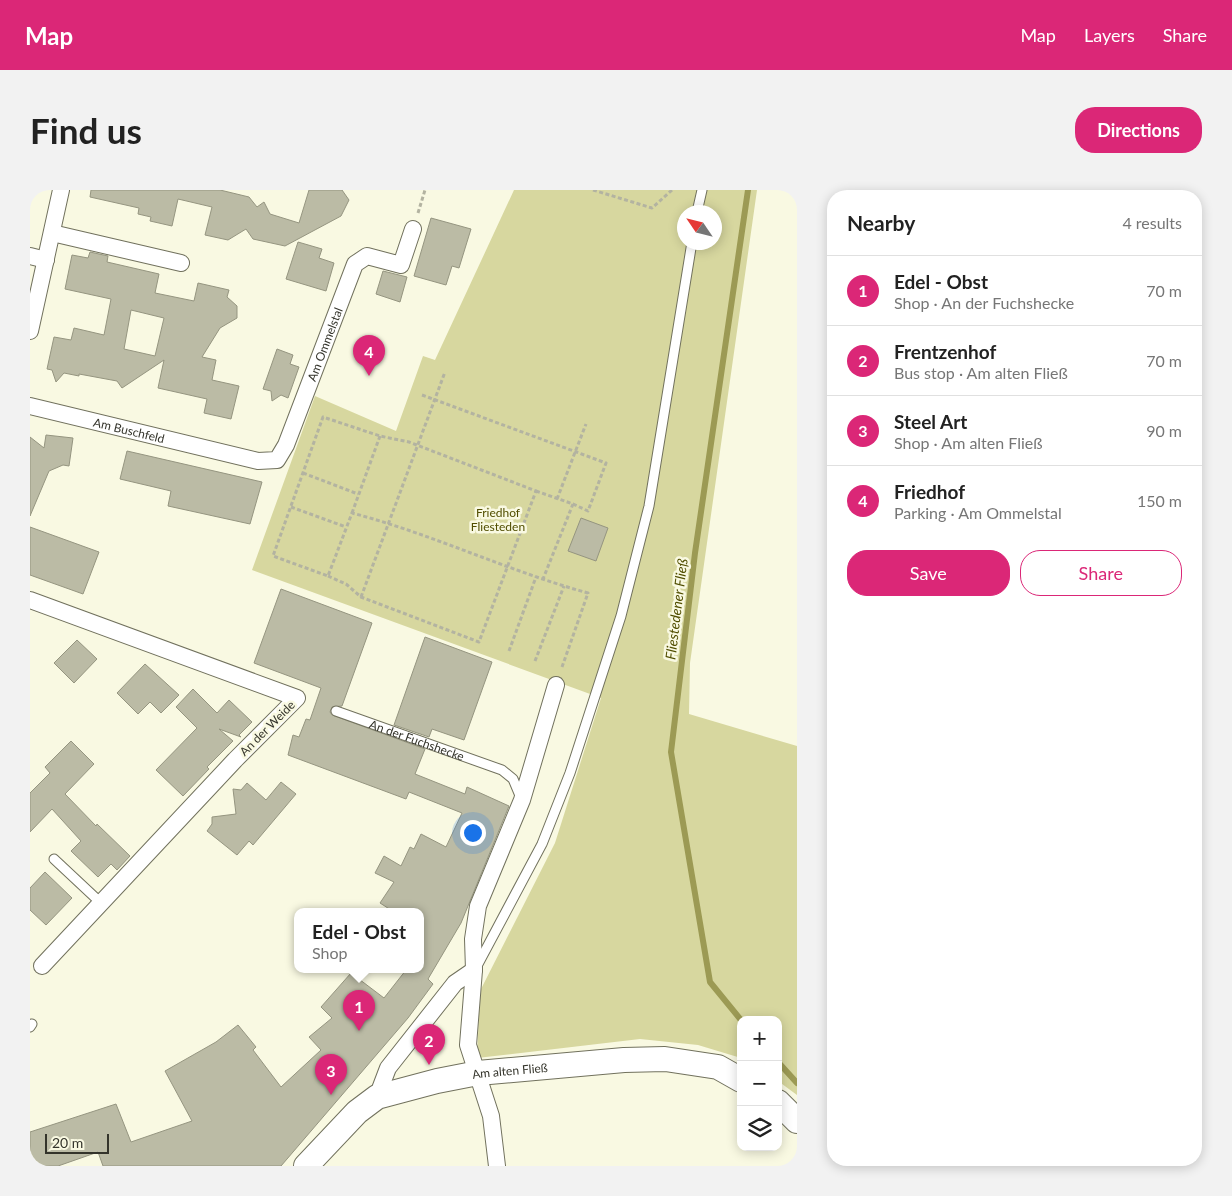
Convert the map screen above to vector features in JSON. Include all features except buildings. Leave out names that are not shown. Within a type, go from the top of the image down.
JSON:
[{"type":"main road","name":"Am alten Fließ","points":[[306,1166],[357,1112],[377,1098],[437,1081],[478,1073],[624,1060],[665,1059],[718,1067],[737,1078]]},
{"type":"main road","points":[[782,1106],[797,1121]]},
{"type":"street","points":[[30,331],[61,190]]},
{"type":"street","name":"Am Ommelstal","points":[[230,454],[258,461],[277,460],[286,445],[355,264],[367,256],[401,265],[413,228]]},
{"type":"street","points":[[52,233],[181,264]]},
{"type":"street","points":[[30,256],[46,260]]},
{"type":"street","name":"Am Buschfeld","points":[[30,406],[230,454]]},
{"type":"street","name":"An der Weide","points":[[30,600],[297,698],[235,760],[42,966]]},
{"type":"street","points":[[497,1166],[491,1116],[468,1045],[474,970],[473,939],[478,906],[522,800],[556,685]]},
{"type":"street","points":[[377,1098],[388,1068],[455,983],[474,970]]},
{"type":"lane","points":[[699,205],[702,190]]},
{"type":"lane","points":[[474,970],[542,844],[570,773],[622,616],[649,506],[691,250]]},
{"type":"lane","name":"An der Fuchshecke","points":[[336,711],[502,770],[513,779],[522,800]]},
{"type":"lane","points":[[54,859],[101,903]]},
{"type":"path","points":[[413,228],[426,190]]},
{"type":"path","points":[[593,190],[652,208],[672,190]]},
{"type":"path","points":[[361,597],[445,372]]},
{"type":"path","points":[[422,395],[606,463],[588,511],[573,504],[395,438],[380,436],[323,417],[273,556],[346,584],[361,597],[479,642],[536,491]]},
{"type":"path","points":[[557,498],[586,424]]},
{"type":"path","points":[[328,576],[380,436]]},
{"type":"path","points":[[303,473],[358,494]]},
{"type":"path","points":[[543,579],[573,504]]},
{"type":"path","points":[[291,507],[346,528]]},
{"type":"path","points":[[352,513],[389,522],[543,579],[588,593],[556,685]]},
{"type":"path","points":[[509,651],[536,576]]},
{"type":"path","points":[[535,661],[564,586]]},
{"type":"green space","name":"Friedhof Fliesteden","points":[[514,190],[757,190],[690,663],[689,714],[797,746],[797,1095],[782,1084],[782,1016],[737,1016],[737,1057],[698,1045],[640,1039],[477,1058],[480,991],[555,843],[601,698],[252,570],[315,396],[396,431],[423,356],[435,360]]},
{"type":"waterway","name":"Fliestedener Fließ","points":[[738,1016],[710,982],[671,752],[695,553],[748,190]]},
{"type":"waterway","name":"Fliestedener Fließ","points":[[782,1066],[797,1083]]},
{"type":"place","name":"Friedhof","points":[[369,376]]},
{"type":"place","name":"Edel - Obst","points":[[359,1031]]},
{"type":"place","name":"Frentzenhof","points":[[429,1065]]},
{"type":"place","name":"Steel Art","points":[[331,1095]]}]
